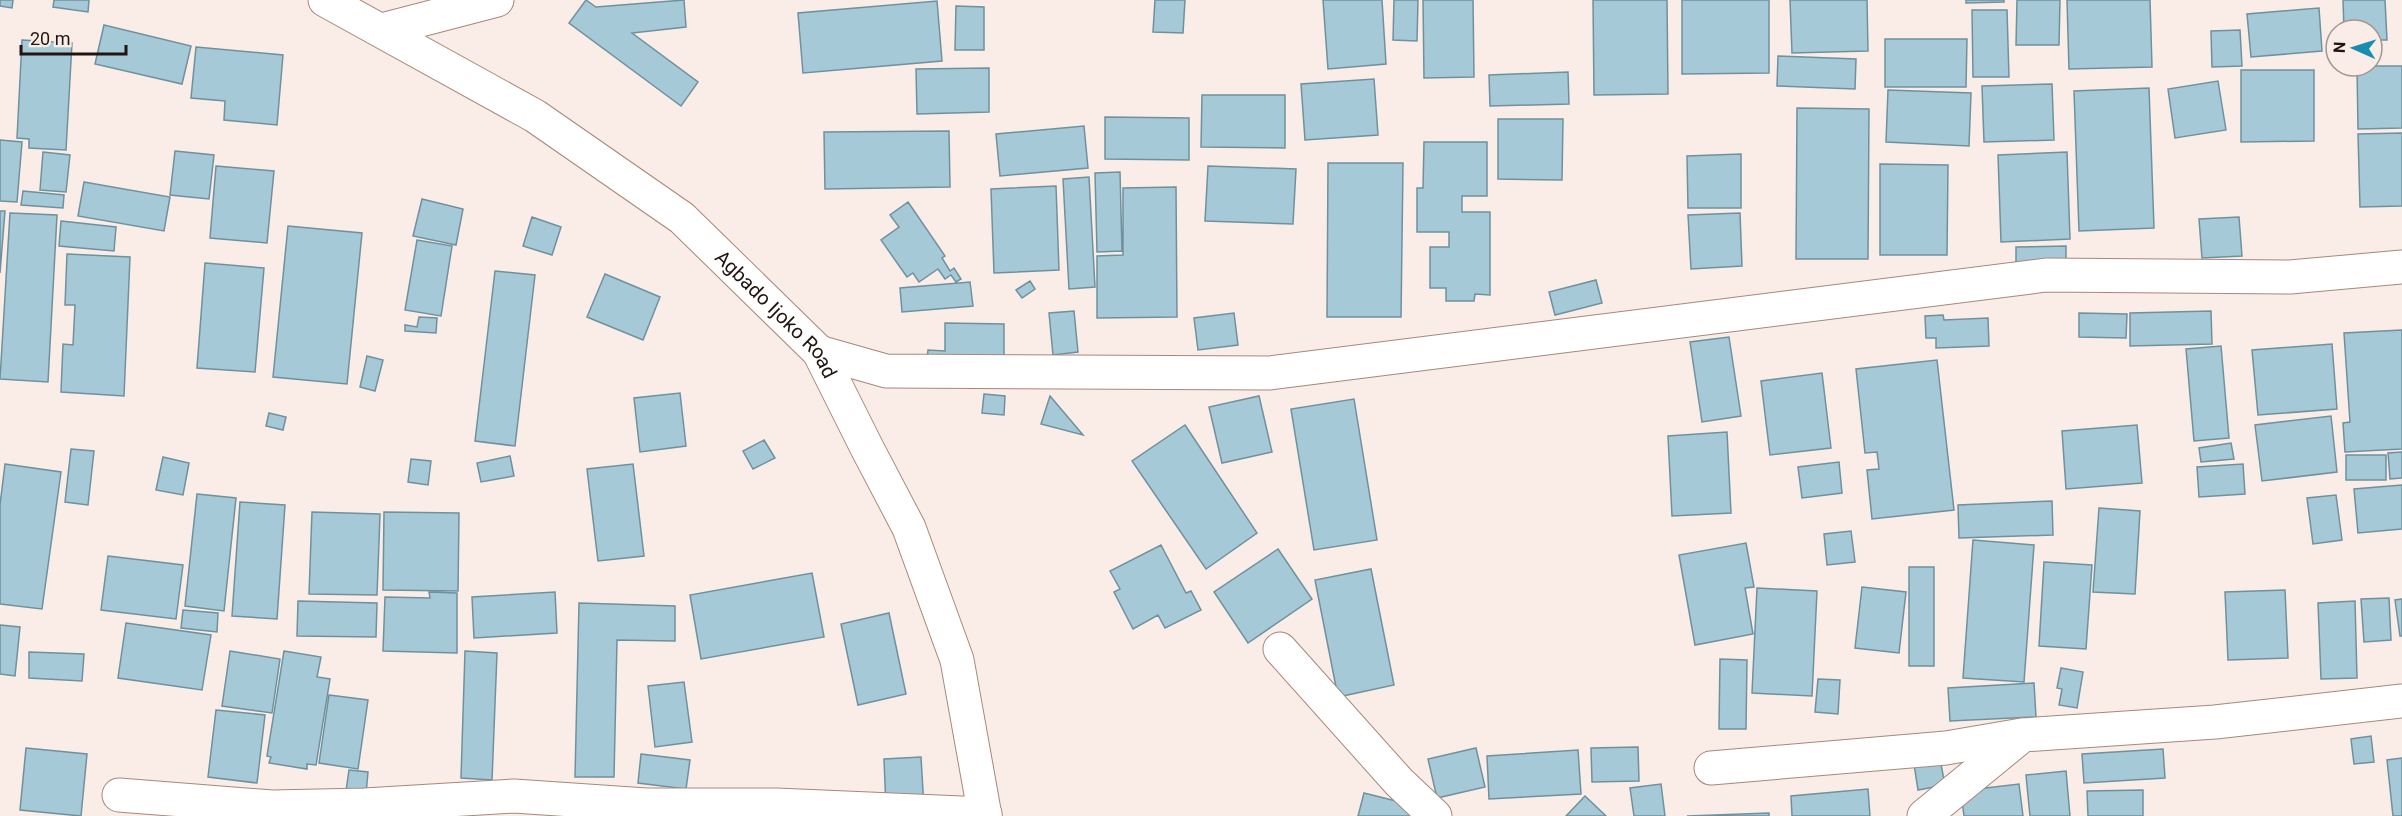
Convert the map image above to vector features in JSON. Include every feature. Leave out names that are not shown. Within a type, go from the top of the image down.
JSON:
[{"type":"street","name":"Agbado Ijoko Road","points":[[325,0],[535,116],[682,218],[819,352],[909,528],[957,660],[985,815]]},
{"type":"street","points":[[382,30],[497,0]]},
{"type":"street","points":[[819,352],[886,370],[1270,372],[2046,275],[2290,277],[2402,267]]},
{"type":"street","points":[[1280,649],[1399,782],[1435,816]]},
{"type":"street","points":[[1711,768],[1946,748],[2023,735],[2215,722],[2402,701]]},
{"type":"street","points":[[1924,816],[2023,735]]},
{"type":"street","points":[[119,795],[272,807],[365,805],[514,796],[646,805],[776,805],[985,815]]},
{"type":"building","points":[[0,0],[13,0],[12,8],[0,6]]},
{"type":"building","points":[[54,0],[89,0],[88,12],[53,7]]},
{"type":"building","points":[[586,0],[596,7],[684,0],[686,27],[632,33],[698,82],[681,106],[569,23]]},
{"type":"building","points":[[1155,0],[1185,0],[1183,33],[1153,32]]},
{"type":"building","points":[[1323,0],[1382,0],[1386,64],[1328,69]]},
{"type":"building","points":[[1394,0],[1418,0],[1417,41],[1393,40]]},
{"type":"building","points":[[1423,0],[1473,0],[1474,77],[1424,78]]},
{"type":"building","points":[[1593,0],[1667,0],[1668,94],[1594,95]]},
{"type":"building","points":[[1682,0],[1769,0],[1769,73],[1682,74]]},
{"type":"building","points":[[1790,0],[1867,0],[1868,51],[1792,53]]},
{"type":"building","points":[[1966,0],[2004,0],[2004,2],[1966,3]]},
{"type":"building","points":[[2017,0],[2060,0],[2059,45],[2016,45]]},
{"type":"building","points":[[2067,0],[2150,0],[2152,67],[2069,69]]},
{"type":"building","points":[[2343,0],[2385,0],[2387,40],[2384,40],[2384,18],[2344,18]]},
{"type":"building","points":[[937,1],[942,61],[803,73],[798,13]]},
{"type":"building","points":[[956,6],[984,7],[984,50],[955,50]]},
{"type":"building","points":[[2319,8],[2322,51],[2251,57],[2247,14]]},
{"type":"building","points":[[1972,10],[2007,10],[2009,77],[1973,77]]},
{"type":"building","points":[[104,25],[191,46],[182,84],[95,64]]},
{"type":"building","points":[[2240,30],[2242,66],[2212,67],[2211,31]]},
{"type":"building","points":[[1885,39],[1967,39],[1966,87],[1885,87]]},
{"type":"building","points":[[22,40],[72,43],[66,150],[29,148],[29,139],[17,138]]},
{"type":"building","points":[[196,47],[283,55],[277,125],[224,120],[225,101],[191,98]]},
{"type":"building","points":[[1778,56],[1856,59],[1855,89],[1777,86]]},
{"type":"building","points":[[2384,66],[2402,66],[2402,128],[2358,129],[2357,78],[2384,78]]},
{"type":"building","points":[[989,68],[989,112],[917,114],[916,69]]},
{"type":"building","points":[[2241,70],[2314,70],[2314,141],[2241,142]]},
{"type":"building","points":[[1568,72],[1569,104],[1490,106],[1489,75]]},
{"type":"building","points":[[1374,79],[1378,135],[1305,140],[1301,84]]},
{"type":"building","points":[[2218,81],[2226,130],[2175,138],[2168,89]]},
{"type":"building","points":[[2052,84],[2054,140],[1984,142],[1982,86]]},
{"type":"building","points":[[2149,88],[2154,228],[2079,231],[2074,91]]},
{"type":"building","points":[[1888,90],[1971,93],[1969,146],[1886,142]]},
{"type":"building","points":[[1202,95],[1285,95],[1285,148],[1201,147]]},
{"type":"building","points":[[1797,108],[1869,109],[1868,259],[1796,259]]},
{"type":"building","points":[[1105,117],[1189,118],[1189,160],[1105,159]]},
{"type":"building","points":[[1498,119],[1563,119],[1562,180],[1498,179]]},
{"type":"building","points":[[1084,126],[1088,168],[1000,176],[996,134]]},
{"type":"building","points":[[949,131],[950,187],[825,189],[824,132]]},
{"type":"building","points":[[2402,133],[2402,206],[2360,207],[2358,134]]},
{"type":"building","points":[[0,140],[22,142],[17,202],[0,201]]},
{"type":"building","points":[[1424,142],[1487,142],[1487,196],[1462,196],[1462,212],[1490,212],[1490,295],[1475,294],[1474,301],[1446,301],[1446,288],[1430,288],[1430,247],[1449,247],[1449,232],[1417,232],[1417,188],[1423,188]]},
{"type":"building","points":[[175,151],[214,155],[209,199],[170,195]]},
{"type":"building","points":[[43,152],[70,155],[66,192],[40,190]]},
{"type":"building","points":[[2067,152],[2070,239],[2001,242],[1998,155]]},
{"type":"building","points":[[1741,154],[1741,208],[1688,208],[1687,156]]},
{"type":"building","points":[[1328,163],[1403,163],[1401,317],[1327,317]]},
{"type":"building","points":[[1880,164],[1948,165],[1947,255],[1880,255]]},
{"type":"building","points":[[216,166],[274,171],[267,243],[210,238]]},
{"type":"building","points":[[1208,166],[1296,169],[1293,224],[1205,221]]},
{"type":"building","points":[[1120,172],[1122,251],[1097,252],[1095,173]]},
{"type":"building","points":[[1089,177],[1095,287],[1069,289],[1063,179]]},
{"type":"building","points":[[84,182],[170,197],[164,231],[78,216]]},
{"type":"building","points":[[1056,186],[1059,270],[994,273],[991,189]]},
{"type":"building","points":[[1176,187],[1177,317],[1097,318],[1097,256],[1123,255],[1123,188]]},
{"type":"building","points":[[23,191],[64,195],[63,208],[21,205]]},
{"type":"building","points":[[422,199],[463,209],[456,245],[413,236]]},
{"type":"building","points":[[908,202],[945,256],[942,258],[950,271],[954,268],[961,279],[956,282],[951,275],[945,279],[938,269],[919,282],[913,273],[907,277],[881,240],[899,227],[890,215]]},
{"type":"building","points":[[0,211],[5,211],[0,273]]},
{"type":"building","points":[[10,213],[57,215],[48,382],[0,379]]},
{"type":"building","points":[[1740,213],[1742,266],[1691,269],[1688,215]]},
{"type":"building","points":[[532,217],[561,227],[552,255],[523,246]]},
{"type":"building","points":[[2239,217],[2242,256],[2202,258],[2199,219]]},
{"type":"building","points":[[61,221],[116,227],[114,251],[59,246]]},
{"type":"building","points":[[288,226],[362,233],[347,384],[273,377]]},
{"type":"building","points":[[417,240],[452,246],[441,316],[405,310]]},
{"type":"building","points":[[2066,246],[2066,266],[2016,267],[2016,247]]},
{"type":"building","points":[[67,254],[130,257],[124,396],[61,392],[63,344],[73,345],[75,305],[65,305]]},
{"type":"building","points":[[205,263],[264,268],[255,372],[197,368]]},
{"type":"building","points":[[495,271],[535,275],[515,446],[475,441]]},
{"type":"building","points":[[605,274],[660,297],[643,340],[587,317]]},
{"type":"building","points":[[1596,280],[1602,303],[1555,315],[1549,292]]},
{"type":"building","points":[[1030,281],[1035,289],[1022,298],[1016,290]]},
{"type":"building","points":[[970,282],[973,306],[902,312],[900,288]]},
{"type":"building","points":[[1074,311],[1078,352],[1053,355],[1049,313]]},
{"type":"building","points":[[2211,311],[2212,344],[2130,346],[2130,313]]},
{"type":"building","points":[[1234,313],[1238,345],[1198,350],[1194,318]]},
{"type":"building","points":[[2079,313],[2127,314],[2126,338],[2079,337]]},
{"type":"building","points":[[1943,315],[1944,320],[1988,318],[1989,346],[1936,348],[1936,338],[1926,338],[1925,316]]},
{"type":"building","points":[[419,317],[437,318],[436,333],[405,331],[405,325],[417,327]]},
{"type":"building","points":[[945,323],[1004,324],[1004,359],[927,359],[928,350],[945,351]]},
{"type":"building","points":[[2402,330],[2402,449],[2345,452],[2343,423],[2350,422],[2344,333]]},
{"type":"building","points":[[1729,337],[1741,416],[1702,422],[1690,342]]},
{"type":"building","points":[[2332,344],[2337,409],[2258,415],[2252,350]]},
{"type":"building","points":[[2221,346],[2229,438],[2194,441],[2186,349]]},
{"type":"building","points":[[367,356],[383,360],[375,391],[360,387]]},
{"type":"building","points":[[1937,360],[1954,510],[1872,519],[1867,470],[1879,469],[1877,452],[1865,453],[1856,369]]},
{"type":"building","points":[[1822,373],[1831,448],[1770,455],[1761,381]]},
{"type":"building","points":[[680,393],[686,446],[640,452],[634,398]]},
{"type":"building","points":[[984,394],[1005,396],[1004,415],[982,413]]},
{"type":"building","points":[[1050,396],[1083,435],[1041,424]]},
{"type":"building","points":[[1259,396],[1272,452],[1222,463],[1209,407]]},
{"type":"building","points":[[1354,399],[1377,540],[1314,550],[1291,409]]},
{"type":"building","points":[[269,413],[286,417],[283,430],[266,426]]},
{"type":"building","points":[[2331,416],[2337,472],[2262,481],[2255,425]]},
{"type":"building","points":[[1185,425],[1257,533],[1206,569],[1132,461]]},
{"type":"building","points":[[2137,425],[2142,483],[2066,489],[2062,431]]},
{"type":"building","points":[[1727,432],[1731,513],[1672,516],[1668,436]]},
{"type":"building","points":[[764,440],[775,458],[753,469],[743,451]]},
{"type":"building","points":[[2231,443],[2234,459],[2201,462],[2199,448]]},
{"type":"building","points":[[71,449],[94,451],[88,505],[65,502]]},
{"type":"building","points":[[2402,452],[2402,478],[2390,479],[2388,453]]},
{"type":"building","points":[[2346,455],[2386,455],[2386,480],[2346,480]]},
{"type":"building","points":[[510,456],[514,476],[481,482],[477,463]]},
{"type":"building","points":[[163,457],[189,463],[183,495],[156,490]]},
{"type":"building","points":[[411,459],[431,461],[428,485],[408,482]]},
{"type":"building","points":[[1839,462],[1842,493],[1802,498],[1798,467]]},
{"type":"building","points":[[5,464],[61,472],[42,609],[0,604],[0,505]]},
{"type":"building","points":[[633,464],[644,556],[598,561],[587,469]]},
{"type":"building","points":[[2243,464],[2245,494],[2199,497],[2197,467]]},
{"type":"building","points":[[2402,485],[2402,529],[2358,533],[2354,489]]},
{"type":"building","points":[[197,494],[236,498],[224,611],[185,606]]},
{"type":"building","points":[[2336,495],[2342,540],[2313,544],[2307,498]]},
{"type":"building","points":[[2052,501],[2053,535],[1959,538],[1958,505]]},
{"type":"building","points":[[240,502],[285,505],[277,619],[232,616]]},
{"type":"building","points":[[2099,508],[2140,511],[2135,594],[2093,592]]},
{"type":"building","points":[[312,512],[380,514],[377,595],[309,594]]},
{"type":"building","points":[[384,512],[459,513],[458,591],[383,590]]},
{"type":"building","points":[[1851,531],[1855,562],[1827,565],[1824,534]]},
{"type":"building","points":[[1973,540],[2034,545],[2024,682],[1963,678]]},
{"type":"building","points":[[1746,543],[1754,587],[1745,588],[1753,634],[1695,645],[1679,555]]},
{"type":"building","points":[[1161,545],[1186,593],[1191,591],[1201,610],[1165,628],[1158,615],[1133,629],[1114,592],[1120,589],[1110,571]]},
{"type":"building","points":[[1278,549],[1312,599],[1248,643],[1214,592]]},
{"type":"building","points":[[108,556],[183,565],[176,619],[101,610]]},
{"type":"building","points":[[2044,562],[2092,565],[2086,649],[2039,646]]},
{"type":"building","points":[[1909,567],[1934,567],[1934,666],[1909,666]]},
{"type":"building","points":[[1371,569],[1394,685],[1338,697],[1315,580]]},
{"type":"building","points":[[812,573],[824,637],[701,659],[690,595]]},
{"type":"building","points":[[1862,587],[1906,592],[1899,653],[1855,648]]},
{"type":"building","points":[[1757,588],[1817,591],[1812,696],[1752,693]]},
{"type":"building","points":[[2285,590],[2288,658],[2228,660],[2225,592]]},
{"type":"building","points":[[429,592],[457,593],[457,653],[383,651],[385,597],[430,598]]},
{"type":"building","points":[[555,592],[557,633],[474,638],[472,597]]},
{"type":"building","points":[[2389,598],[2391,640],[2364,642],[2361,599]]},
{"type":"building","points":[[2402,599],[2402,636],[2400,636],[2395,600]]},
{"type":"building","points":[[298,601],[377,603],[376,637],[297,636]]},
{"type":"building","points":[[2355,601],[2357,678],[2321,679],[2318,603]]},
{"type":"building","points":[[579,603],[675,606],[675,641],[617,640],[614,777],[575,777]]},
{"type":"building","points":[[183,610],[218,613],[217,632],[181,628]]},
{"type":"building","points":[[889,613],[906,694],[858,705],[841,624]]},
{"type":"building","points":[[126,623],[211,635],[202,690],[118,678]]},
{"type":"building","points":[[0,625],[20,627],[15,676],[0,674]]},
{"type":"building","points":[[230,651],[280,659],[272,713],[222,706]]},
{"type":"building","points":[[284,651],[321,657],[317,677],[330,679],[316,765],[307,764],[307,769],[269,763],[271,757],[267,756]]},
{"type":"building","points":[[465,651],[497,653],[492,780],[461,778]]},
{"type":"building","points":[[29,652],[84,654],[82,681],[29,678]]},
{"type":"building","points":[[1720,659],[1747,660],[1746,729],[1719,729]]},
{"type":"building","points":[[2061,668],[2083,672],[2077,708],[2059,705],[2062,689],[2057,688]]},
{"type":"building","points":[[1818,679],[1840,680],[1838,714],[1815,712]]},
{"type":"building","points":[[684,682],[692,742],[655,747],[648,686]]},
{"type":"building","points":[[2034,683],[2036,717],[1950,721],[1948,688]]},
{"type":"building","points":[[329,695],[368,700],[358,769],[319,763]]},
{"type":"building","points":[[216,710],[265,715],[257,783],[208,777]]},
{"type":"building","points":[[2371,736],[2374,762],[2354,764],[2351,739]]},
{"type":"building","points":[[1638,747],[1639,781],[1592,782],[1591,748]]},
{"type":"building","points":[[26,748],[87,754],[81,816],[20,810]]},
{"type":"building","points":[[1476,748],[1485,787],[1437,798],[1428,759]]},
{"type":"building","points":[[2163,749],[2165,778],[2084,783],[2082,754]]},
{"type":"building","points":[[1578,750],[1581,794],[1489,799],[1487,756]]},
{"type":"building","points":[[641,754],[690,760],[686,789],[638,783]]},
{"type":"building","points":[[921,757],[924,808],[886,809],[884,759]]},
{"type":"building","points":[[2402,758],[2402,816],[2393,816],[2387,760]]},
{"type":"building","points":[[1940,759],[1945,785],[1918,790],[1914,764]]},
{"type":"building","points":[[349,770],[368,772],[366,794],[346,791]]},
{"type":"building","points":[[2066,771],[2070,816],[2030,816],[2026,775]]},
{"type":"building","points":[[1661,784],[1665,816],[1634,816],[1630,788]]},
{"type":"building","points":[[2019,784],[2023,816],[1964,816],[1961,791]]},
{"type":"building","points":[[1868,789],[1870,816],[1792,816],[1791,796]]},
{"type":"building","points":[[2143,790],[2143,816],[2088,816],[2087,791]]},
{"type":"building","points":[[1364,793],[1420,807],[1418,816],[1358,816]]},
{"type":"building","points":[[1585,796],[1606,816],[1566,816]]},
{"type":"building","points":[[1769,813],[1769,816],[1687,816]]}]
